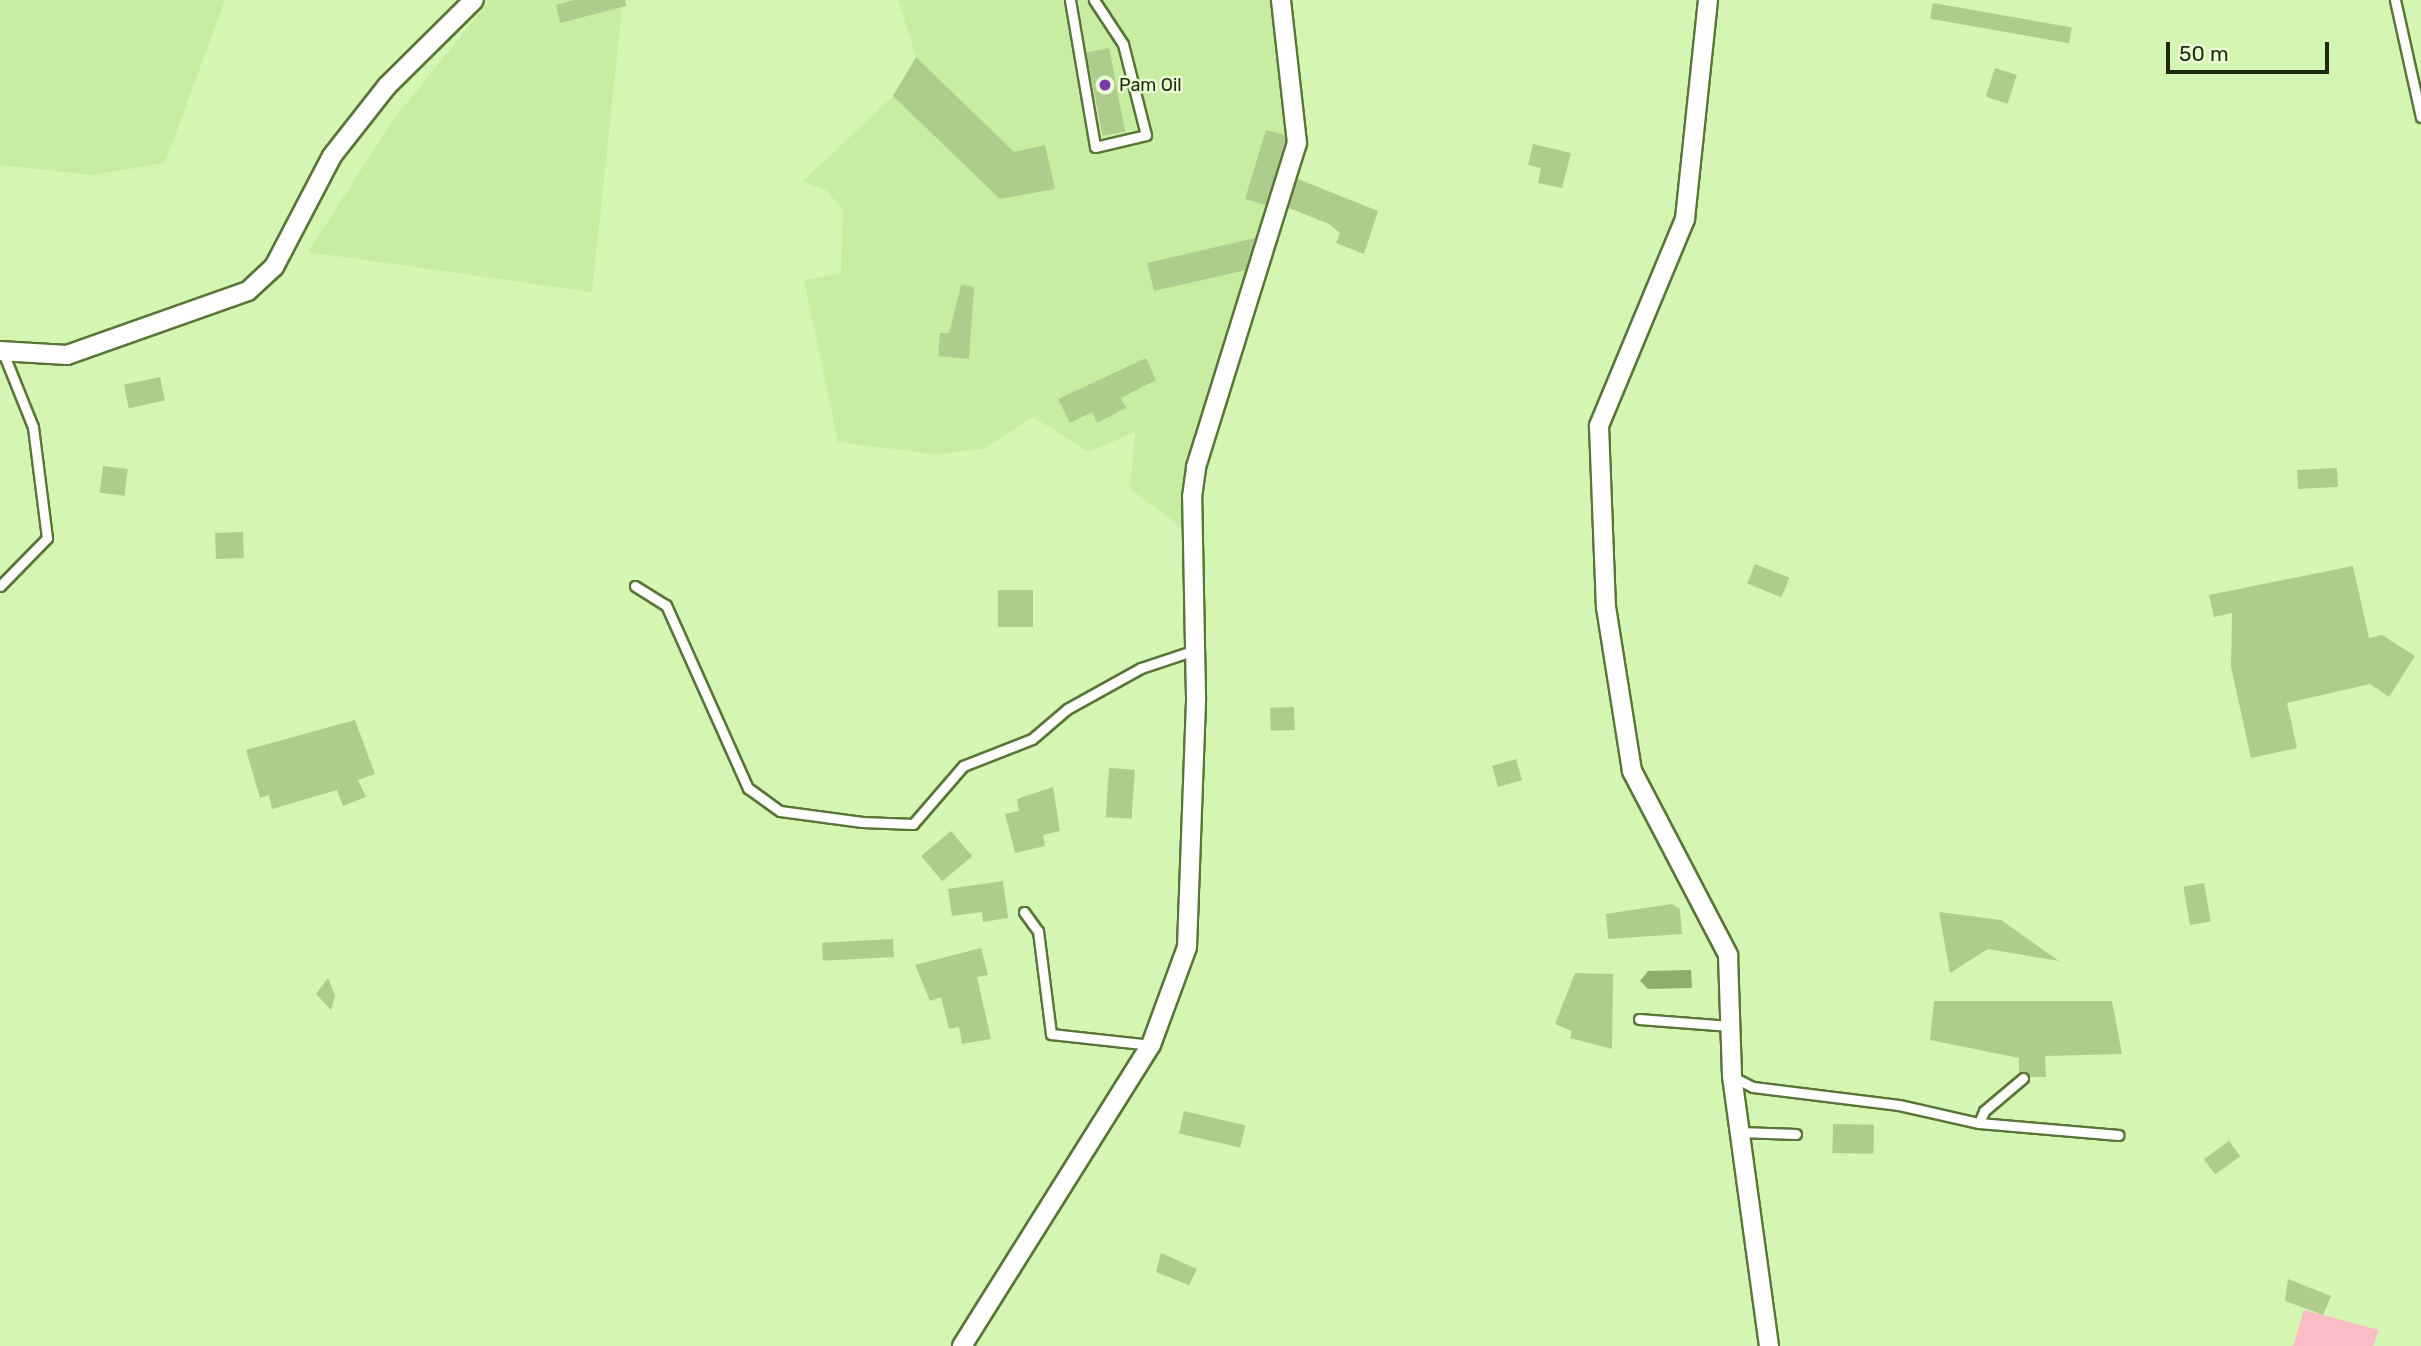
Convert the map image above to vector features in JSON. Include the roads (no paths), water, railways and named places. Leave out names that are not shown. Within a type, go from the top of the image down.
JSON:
[{"type":"street","points":[[2,353],[67,355],[248,291],[274,267],[332,156],[387,86],[474,0]]},
{"type":"street","points":[[962,1346],[1151,1045],[1187,947],[1193,909],[1195,650],[1189,567],[1196,467],[1297,143],[1281,0]]},
{"type":"street","points":[[1708,0],[1685,219],[1599,426],[1606,607],[1632,771],[1728,955],[1732,1076],[1769,1346]]},
{"type":"lane","points":[[1070,0],[1094,147],[1146,135],[1123,44],[1094,0]]},
{"type":"lane","points":[[2395,0],[2421,117]]},
{"type":"lane","points":[[0,586],[47,538],[33,427],[2,353]]},
{"type":"lane","points":[[635,586],[666,605],[748,788],[780,811],[862,822],[913,824],[963,766],[1032,739],[1067,709],[1142,668],[1195,650]]},
{"type":"lane","points":[[1024,912],[1038,931],[1051,1034],[1151,1045]]},
{"type":"lane","points":[[1639,1019],[1730,1026]]},
{"type":"lane","points":[[1732,1076],[1762,1088],[1899,1105],[1979,1123],[2119,1135]]},
{"type":"lane","points":[[1979,1123],[2023,1079]]},
{"type":"lane","points":[[1738,1132],[1796,1134]]},
{"type":"place","name":"Pam Oil","points":[[1105,85]]}]
